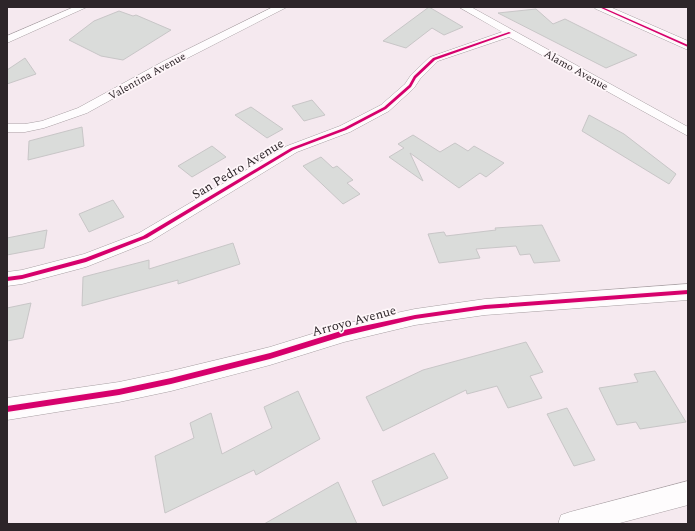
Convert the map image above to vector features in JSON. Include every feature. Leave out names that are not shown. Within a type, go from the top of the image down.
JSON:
[{"type":"street","points":[[7,40],[82,7]]},
{"type":"street","name":"Valentina Avenue","points":[[7,128],[16,129],[43,125],[74,113],[108,98],[250,21],[282,7]]},
{"type":"street","name":"Alamo Avenue","points":[[464,7],[688,132]]},
{"type":"street","points":[[600,7],[688,46]]},
{"type":"street","name":"San Pedro Avenue","points":[[7,279],[22,277],[86,260],[145,237],[292,149],[344,129],[385,108],[410,86],[415,77],[434,59],[510,33]]},
{"type":"street","name":"Arroyo Avenue","points":[[7,409],[119,392],[171,381],[270,356],[344,333],[415,317],[485,307],[688,292]]},
{"type":"street","points":[[570,524],[688,493]]},
{"type":"building","points":[[429,7],[463,27],[444,35],[432,28],[406,48],[383,41]]},
{"type":"building","points":[[536,9],[553,24],[565,19],[637,55],[606,68],[498,13]]},
{"type":"building","points":[[119,11],[133,16],[136,15],[171,30],[123,60],[101,56],[69,40],[94,21]]},
{"type":"building","points":[[25,58],[36,74],[7,84],[7,70]]},
{"type":"building","points":[[312,100],[325,115],[304,121],[292,106]]},
{"type":"building","points":[[251,107],[283,129],[267,138],[235,115]]},
{"type":"building","points":[[589,115],[624,134],[676,174],[669,184],[582,131]]},
{"type":"building","points":[[82,127],[84,146],[28,160],[29,141]]},
{"type":"building","points":[[413,135],[440,152],[455,143],[468,151],[474,146],[504,163],[486,177],[480,173],[459,188],[410,153],[423,181],[389,157],[404,148],[398,144]]},
{"type":"building","points":[[212,146],[226,157],[192,177],[178,166]]},
{"type":"building","points":[[321,157],[333,168],[337,166],[353,180],[347,183],[360,194],[343,204],[303,166]]},
{"type":"building","points":[[113,200],[124,217],[89,232],[79,214]]},
{"type":"building","points":[[542,225],[560,261],[534,263],[530,254],[520,255],[516,246],[476,249],[480,258],[439,263],[428,234],[444,232],[446,236],[496,230],[495,228]]},
{"type":"building","points":[[47,230],[44,248],[7,255],[7,238]]},
{"type":"building","points":[[233,243],[240,264],[178,284],[178,280],[82,306],[83,277],[149,260],[149,269]]},
{"type":"building","points":[[31,303],[23,338],[7,341],[7,308]]},
{"type":"building","points":[[526,342],[543,372],[530,376],[542,398],[508,408],[497,386],[467,394],[466,390],[383,431],[366,397],[423,370]]},
{"type":"building","points":[[655,371],[686,422],[640,429],[636,422],[617,425],[599,388],[638,382],[634,374]]},
{"type":"building","points":[[298,391],[320,439],[256,475],[254,470],[165,513],[155,456],[194,438],[190,423],[211,413],[222,454],[272,428],[264,407]]},
{"type":"building","points":[[567,408],[595,460],[574,466],[547,414]]},
{"type":"building","points":[[434,453],[448,478],[383,506],[372,481]]},
{"type":"building","points":[[338,482],[357,524],[264,524]]},
{"type":"cycle path","points":[[600,7],[688,46]]},
{"type":"cycle path","points":[[7,279],[22,277],[86,260],[145,237],[292,149],[345,129],[385,108],[410,86],[415,77],[434,59],[510,33]]},
{"type":"cycle path","points":[[7,409],[119,392],[171,381],[270,356],[344,333],[415,317],[485,307],[688,292]]}]
